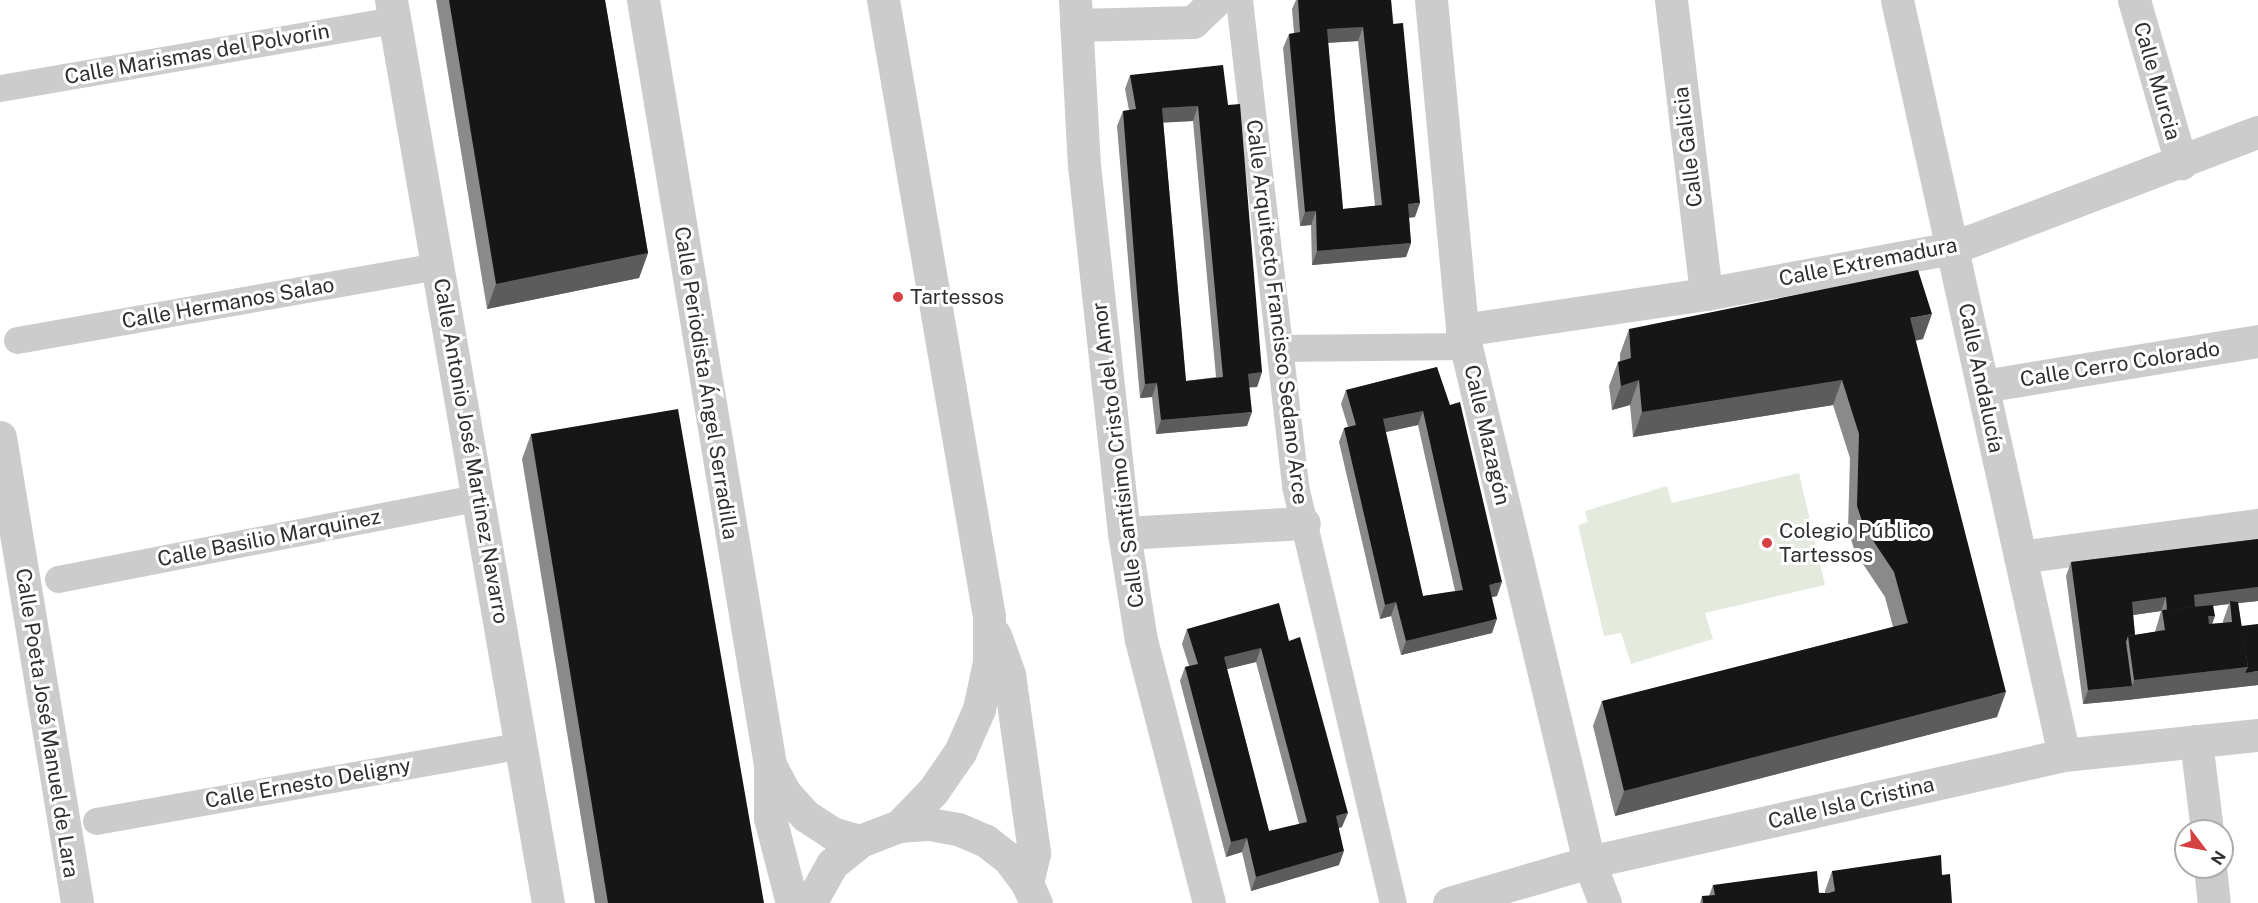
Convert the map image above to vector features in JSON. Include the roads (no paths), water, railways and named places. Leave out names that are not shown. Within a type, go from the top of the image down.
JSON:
[{"type":"street","name":"Calle Periodista Ángel Serradilla","points":[[643,0],[770,765],[770,818],[792,903]]},
{"type":"street","points":[[884,0],[989,616],[1010,686],[1034,853],[1032,893]]},
{"type":"street","points":[[1075,13],[1193,22],[1216,0]]},
{"type":"street","name":"Calle Arquitecto Francisco Sedano Arce","points":[[1239,0],[1295,486],[1393,903]]},
{"type":"street","name":"Calle Mazagón","points":[[1431,0],[1464,338],[1589,862],[1605,903]]},
{"type":"street","name":"Calle Galicia","points":[[1671,0],[1706,294]]},
{"type":"street","name":"Calle Andalucía","points":[[1897,0],[2064,755]]},
{"type":"street","name":"Calle Murcia","points":[[2134,0],[2181,163]]},
{"type":"street","name":"Calle Marismas del Polvorin","points":[[0,88],[393,10]]},
{"type":"street","name":"Calle Antonio José Martinez Navarro","points":[[393,10],[548,903]]},
{"type":"street","name":"Calle Santísimo Cristo del Amor","points":[[1075,13],[1084,165],[1124,533],[1141,640],[1209,903]]},
{"type":"street","name":"Calle Extremadura","points":[[1464,338],[1952,248],[2258,132]]},
{"type":"street","name":"Calle Hermanos Salao","points":[[17,340],[438,266]]},
{"type":"street","points":[[1280,348],[1464,338]]},
{"type":"street","name":"Calle Cerro Colorado","points":[[1983,386],[2258,341]]},
{"type":"street","name":"Calle Poeta José Manuel de Lara","points":[[0,437],[77,903]]},
{"type":"street","name":"Calle Basilio Marquinez","points":[[58,579],[479,497]]},
{"type":"street","points":[[1124,533],[1304,523]]},
{"type":"street","points":[[2020,557],[2258,525]]},
{"type":"street","points":[[899,826],[933,791],[960,752],[975,720],[989,663],[989,616]]},
{"type":"street","name":"Calle Isla Cristina","points":[[1449,903],[1589,862],[2064,755],[2258,735]]},
{"type":"street","points":[[2196,741],[2205,819]]},
{"type":"street","name":"Calle Ernesto Deligny","points":[[96,821],[521,746]]},
{"type":"street","name":"Calle Periodista Ángel Serradilla","points":[[770,765],[785,793],[806,816],[832,833],[860,841]]},
{"type":"street","points":[[810,903],[832,864],[860,841],[899,826],[929,824],[958,829],[986,841],[1009,860],[1032,893]]},
{"type":"street","points":[[2211,879],[2214,903]]},
{"type":"place","name":"Tartessos","points":[[898,297]]},
{"type":"place","name":"Colegio Público Tartessos","points":[[1767,543]]}]
